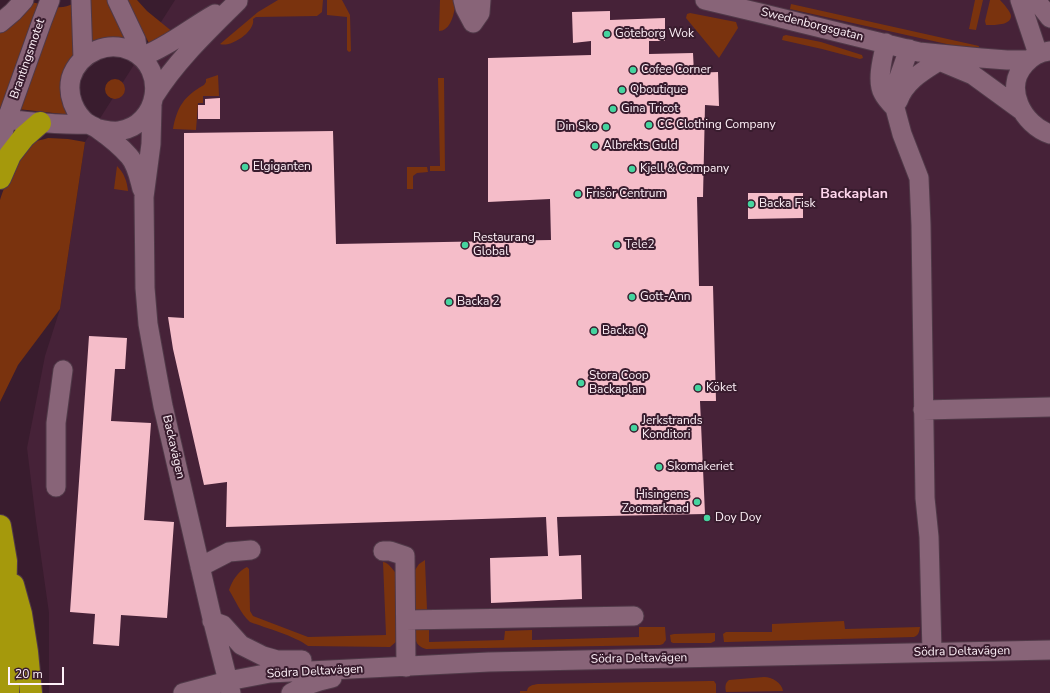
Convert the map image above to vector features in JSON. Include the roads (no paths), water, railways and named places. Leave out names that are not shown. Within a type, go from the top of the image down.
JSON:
[{"type":"highway","points":[[0,178],[10,155],[24,137],[40,123]]},
{"type":"highway","points":[[0,526],[6,560],[21,614],[31,693]]},
{"type":"highway","points":[[6,560],[5,608],[8,654],[8,693]]},
{"type":"street","points":[[0,23],[24,0]]},
{"type":"street","name":"Brantingsmotet","points":[[0,144],[4,119],[50,0]]},
{"type":"street","points":[[81,0],[83,59]]},
{"type":"street","points":[[118,0],[136,40],[139,55]]},
{"type":"street","points":[[4,119],[93,127],[109,131],[119,131],[130,128],[146,115],[165,79],[178,63],[238,0]]},
{"type":"street","points":[[139,55],[160,49],[238,0]]},
{"type":"street","points":[[463,0],[465,8],[473,23],[480,13],[481,0]]},
{"type":"street","name":"Swedenborgsgatan","points":[[705,0],[761,6],[914,50],[1007,60],[1039,55]]},
{"type":"street","points":[[1020,0],[1039,55]]},
{"type":"street","points":[[1033,0],[1039,4],[1050,18]]},
{"type":"street","points":[[886,43],[880,78],[882,93],[895,108]]},
{"type":"street","points":[[93,127],[81,117],[75,108],[71,98],[70,87],[76,67],[92,52],[103,47],[115,46],[126,48],[139,55],[148,65],[153,74],[155,85],[153,101]]},
{"type":"street","points":[[914,50],[898,80],[895,96],[895,108],[902,134],[920,178],[922,225],[925,498],[929,537],[932,652]]},
{"type":"street","name":"Swedenborgsgatan","points":[[914,50],[973,75],[1021,110],[1035,126],[1048,135]]},
{"type":"street","name":"Swedenborgsgatan","points":[[1021,110],[1016,90],[1018,74],[1023,66],[1039,55]]},
{"type":"street","points":[[895,108],[901,92],[910,82],[939,61]]},
{"type":"street","name":"Backavägen","points":[[153,101],[152,135],[144,197],[145,288],[148,324],[160,393],[212,621],[229,687]]},
{"type":"street","name":"Backavägen","points":[[93,127],[125,151],[130,157],[135,165],[144,197]]},
{"type":"street","points":[[56,487],[56,423],[63,370]]},
{"type":"street","points":[[923,410],[1050,407]]},
{"type":"street","points":[[200,568],[229,552],[251,550]]},
{"type":"street","points":[[383,551],[390,551],[405,556],[406,620],[398,667]]},
{"type":"street","points":[[406,620],[634,616]]},
{"type":"street","points":[[212,621],[223,624],[242,645],[263,656],[277,660],[355,660],[398,667]]},
{"type":"street","name":"Södra Deltavägen","points":[[183,693],[229,687],[270,673],[489,662],[1050,650]]},
{"type":"street","points":[[291,693],[310,684],[325,680],[398,667]]},
{"type":"place","name":"Göteborg Wok","points":[[607,34]]},
{"type":"place","name":"Cofee Corner","points":[[633,70]]},
{"type":"place","name":"Qboutique","points":[[622,90]]},
{"type":"place","name":"Gina Tricot","points":[[613,109]]},
{"type":"place","name":"CC Clothing Company","points":[[649,125]]},
{"type":"place","name":"Din Sko","points":[[606,127]]},
{"type":"place","name":"Albrekts Guld","points":[[595,146]]},
{"type":"place","name":"Elgiganten","points":[[245,167]]},
{"type":"place","name":"Kjell & Company","points":[[632,169]]},
{"type":"place","name":"Frisör Centrum","points":[[578,194]]},
{"type":"place","name":"Backa Fisk","points":[[751,204]]},
{"type":"place","name":"Restaurang Global","points":[[465,245]]},
{"type":"place","name":"Tele2","points":[[617,245]]},
{"type":"place","name":"Gott-Ann","points":[[632,297]]},
{"type":"place","name":"Backa 2","points":[[449,302]]},
{"type":"place","name":"Backa Q","points":[[594,331]]},
{"type":"place","name":"Stora Coop Backaplan","points":[[581,383]]},
{"type":"place","name":"Köket","points":[[698,388]]},
{"type":"place","name":"Jerkstrands Konditori","points":[[634,428]]},
{"type":"place","name":"Skomakeriet","points":[[659,467]]},
{"type":"place","name":"Hisingens Zoomarknad","points":[[697,502]]},
{"type":"place","name":"Doy Doy","points":[[707,518]]},
{"type":"district","name":"Backaplan","points":[[854,195]]}]
